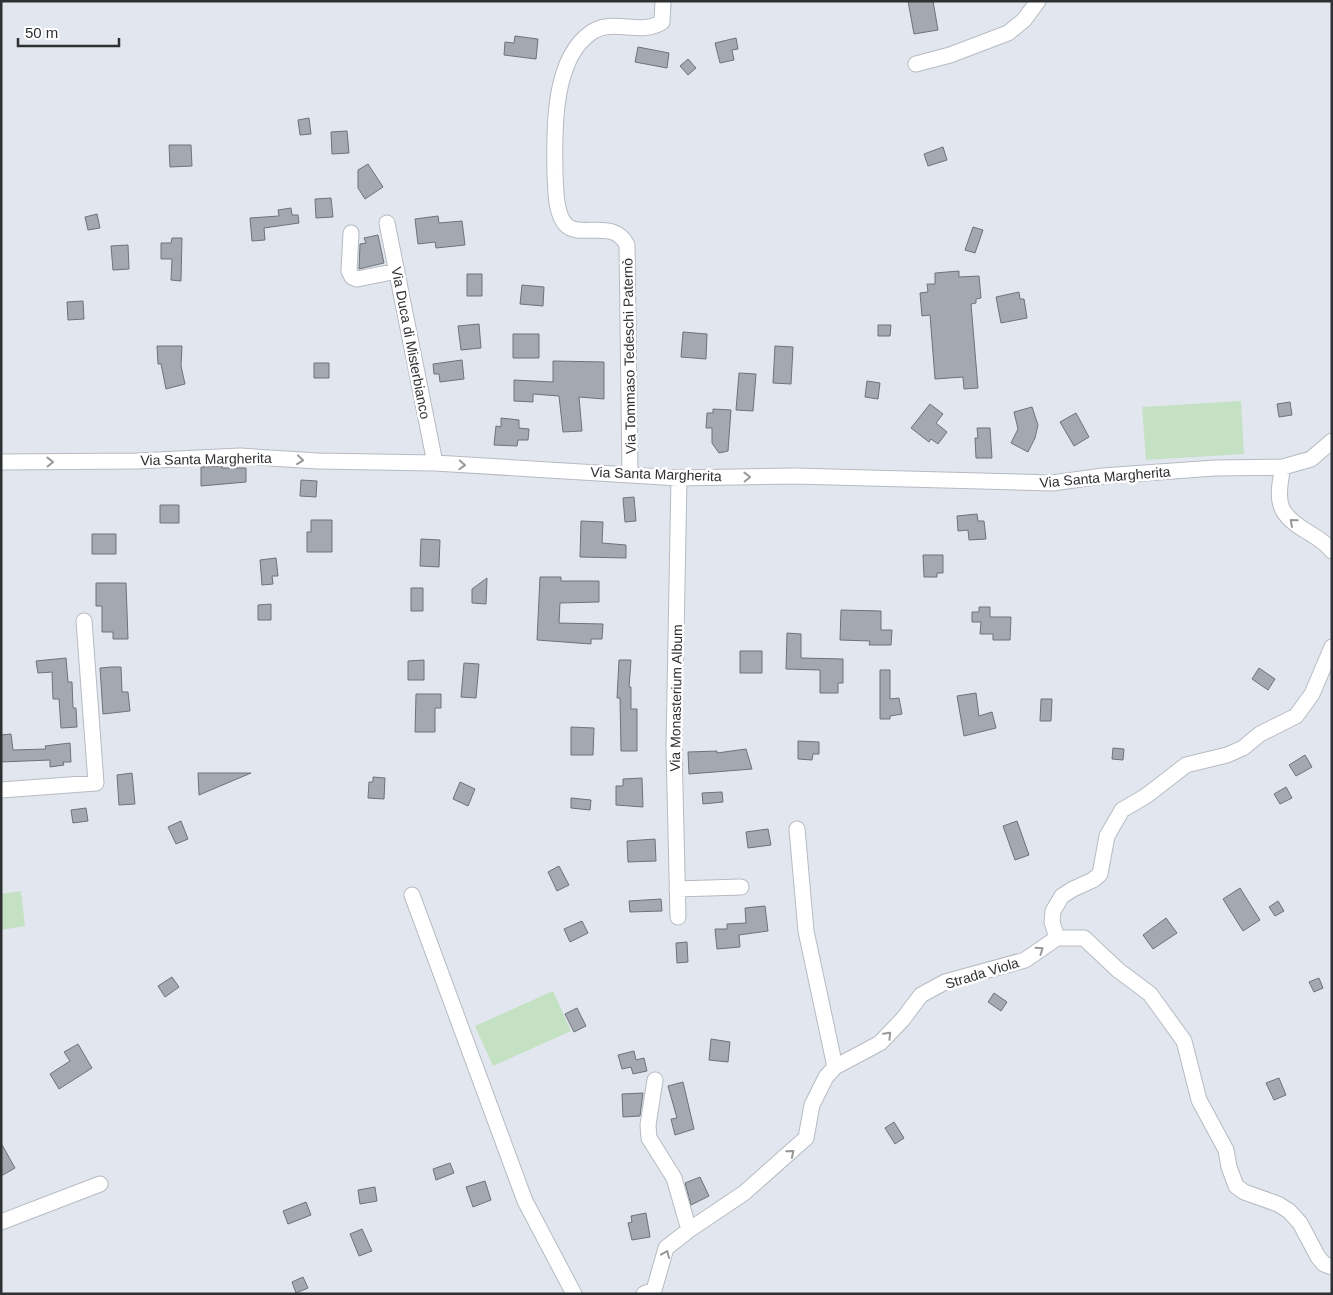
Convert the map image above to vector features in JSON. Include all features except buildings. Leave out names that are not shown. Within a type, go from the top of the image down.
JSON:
[{"type":"street","name":"Via Tommaso Tedeschi Paternò","points":[[630,474],[627,245],[624,238],[616,234],[596,229],[569,228],[565,223],[557,197],[554,128],[559,90],[571,57],[579,46],[593,31],[617,27],[640,29],[654,27],[662,22],[663,1]]},
{"type":"street","points":[[916,64],[950,55],[1008,34],[1024,20],[1038,1]]},
{"type":"street","name":"Via Duca di Misterbianco","points":[[387,223],[435,463]]},
{"type":"street","points":[[351,233],[349,271],[352,276],[357,278],[397,271]]},
{"type":"street","name":"Via Santa Margherita","points":[[1,462],[137,461],[240,456],[318,462],[435,463],[679,478],[795,476],[1052,483],[1112,475],[1215,468],[1283,467],[1310,459],[1332,441]]},
{"type":"street","points":[[1283,467],[1278,496],[1282,510],[1291,523],[1322,541],[1332,551]]},
{"type":"street","name":"Via Monasterium Album","points":[[678,917],[674,746],[679,478]]},
{"type":"street","points":[[1,790],[96,783],[84,621]]},
{"type":"street","points":[[1332,647],[1312,694],[1296,716],[1260,734],[1243,748],[1227,755],[1186,764],[1146,796],[1122,810],[1107,836],[1100,874],[1062,896],[1053,911],[1052,922],[1057,938],[1084,938],[1118,970],[1150,994],[1184,1041],[1199,1100],[1226,1150],[1229,1167],[1236,1186],[1244,1192],[1278,1204],[1289,1211],[1300,1223],[1324,1264],[1332,1267]]},
{"type":"street","points":[[797,829],[806,931],[835,1067]]},
{"type":"street","points":[[677,888],[741,887]]},
{"type":"street","points":[[412,895],[525,1201],[574,1294]]},
{"type":"street","name":"Strada Viola","points":[[644,1294],[654,1290],[666,1248],[688,1230],[744,1193],[806,1138],[812,1105],[826,1076],[835,1067],[880,1043],[903,1019],[921,995],[945,982],[1025,960],[1057,938]]},
{"type":"street","points":[[655,1080],[648,1125],[649,1138],[674,1178],[688,1230]]},
{"type":"street","points":[[1,1222],[100,1184]]},
{"type":"green space","points":[[1241,401],[1244,454],[1146,460],[1142,407]]},
{"type":"green space","points":[[21,891],[25,926],[1,930],[1,894]]},
{"type":"green space","points":[[553,991],[571,1031],[493,1066],[475,1026]]}]
